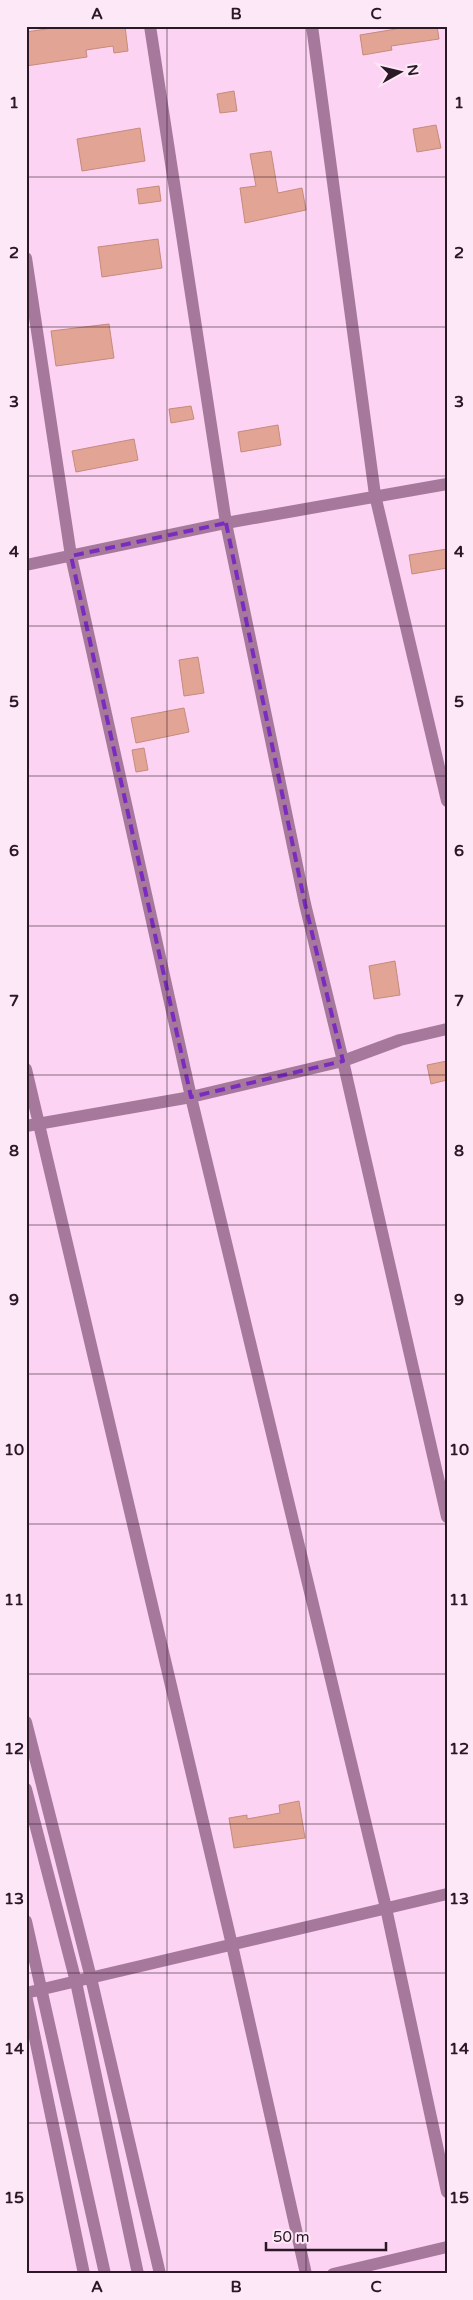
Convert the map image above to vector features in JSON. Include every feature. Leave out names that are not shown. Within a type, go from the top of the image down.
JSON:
[{"type":"street","points":[[150,26],[226,523],[305,904],[343,1061],[447,1517]]},
{"type":"street","points":[[312,26],[376,495],[447,801]]},
{"type":"street","points":[[26,258],[71,556],[191,1098],[386,1908],[447,2192]]},
{"type":"street","points":[[26,565],[226,523],[376,495],[447,484]]},
{"type":"street","points":[[32,1124],[191,1098],[343,1061],[400,1040],[447,1029]]},
{"type":"street","points":[[26,1069],[32,1124],[232,1945],[306,2274]]},
{"type":"street","points":[[26,1722],[91,1978],[160,2274]]},
{"type":"street","points":[[26,1790],[76,1982],[138,2274]]},
{"type":"street","points":[[84,2274],[26,1994],[447,1894]]},
{"type":"street","points":[[26,1921],[105,2274]]},
{"type":"street","points":[[333,2274],[447,2247]]},
{"type":"highlighted area","points":[[226,523],[305,904],[343,1061],[191,1097],[71,556]]},
{"type":"building","points":[[66,26],[125,26],[128,51],[114,53],[113,46],[86,50],[87,57],[26,66],[26,32]]},
{"type":"building","points":[[395,26],[437,26],[439,39],[391,46],[392,50],[363,55],[360,35],[396,29]]},
{"type":"building","points":[[234,91],[237,111],[220,113],[217,94]]},
{"type":"building","points":[[436,125],[441,148],[417,152],[413,129]]},
{"type":"building","points":[[140,128],[145,161],[82,171],[77,139]]},
{"type":"building","points":[[271,151],[278,193],[302,188],[306,210],[245,223],[240,188],[256,186],[250,154]]},
{"type":"building","points":[[159,186],[161,201],[139,204],[137,189]]},
{"type":"building","points":[[158,239],[162,268],[102,277],[98,247]]},
{"type":"building","points":[[109,324],[114,358],[56,366],[51,331]]},
{"type":"building","points":[[191,406],[194,419],[171,423],[169,409]]},
{"type":"building","points":[[278,425],[281,445],[241,452],[238,432]]},
{"type":"building","points":[[134,439],[138,460],[76,472],[72,451]]},
{"type":"building","points":[[447,549],[447,568],[412,574],[409,555]]},
{"type":"building","points":[[198,657],[204,693],[184,696],[179,660]]},
{"type":"building","points":[[184,708],[189,732],[136,743],[131,718]]},
{"type":"building","points":[[144,748],[148,770],[136,772],[132,750]]},
{"type":"building","points":[[395,961],[400,995],[374,999],[369,966]]},
{"type":"building","points":[[447,1061],[447,1080],[431,1084],[427,1065]]},
{"type":"building","points":[[299,1801],[305,1838],[234,1848],[229,1818],[247,1815],[247,1819],[280,1813],[279,1805]]}]
